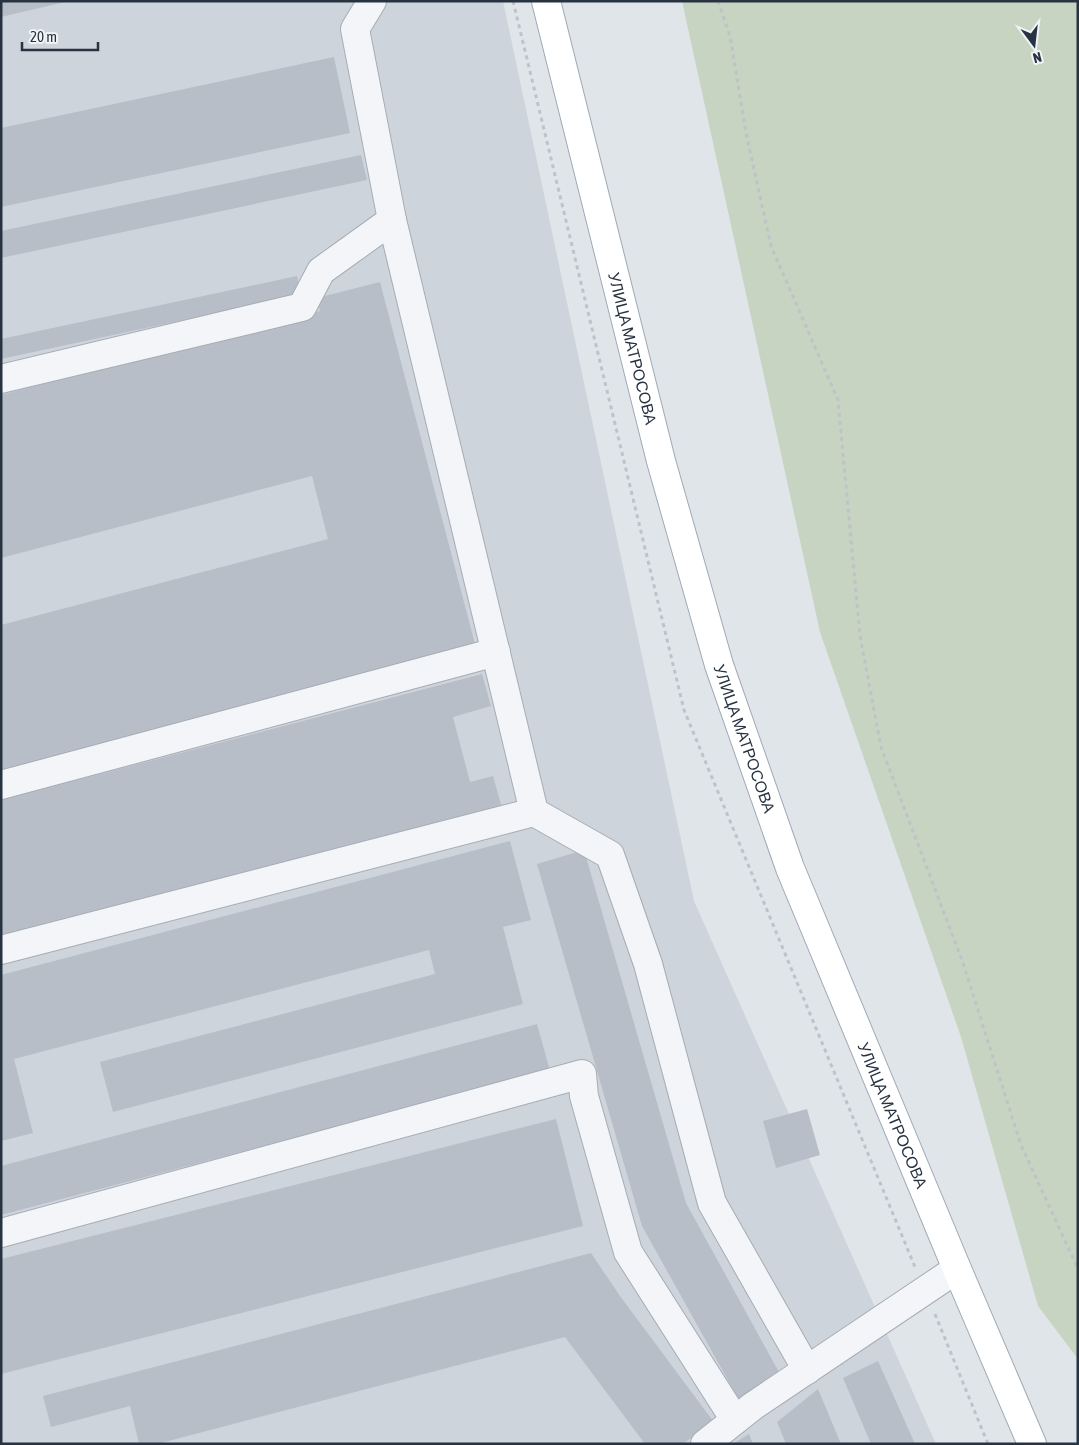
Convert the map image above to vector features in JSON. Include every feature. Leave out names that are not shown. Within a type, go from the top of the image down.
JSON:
[{"type":"main road","name":"УЛИЦА МАТРОСОВА","points":[[546,1],[662,461],[719,665],[790,868],[1032,1444]]},
{"type":"lane","points":[[372,1],[354,29],[392,220],[534,812]]},
{"type":"lane","points":[[1,379],[302,307],[321,271],[392,220]]},
{"type":"lane","points":[[1,785],[496,652]]},
{"type":"lane","points":[[1,950],[534,812],[610,855],[648,964],[712,1203],[807,1370]]},
{"type":"lane","points":[[1,1233],[582,1074],[584,1096],[628,1252],[735,1420]]},
{"type":"lane","points":[[705,1444],[753,1406],[957,1269]]},
{"type":"path","points":[[718,1],[730,36],[746,133],[771,246],[838,400],[860,636],[881,747],[963,963],[1021,1145],[1078,1270]]},
{"type":"shaded area","points":[[1,1],[503,1],[694,901],[936,1444],[1,1444]]},
{"type":"green space","points":[[682,1],[1078,1],[1078,1359],[1038,1306],[961,1037],[820,632]]},
{"type":"building","points":[[1,1],[65,1],[65,2],[1,17]]},
{"type":"building","points":[[334,57],[350,133],[1,207],[1,128]]},
{"type":"building","points":[[361,155],[367,180],[1,258],[1,231]]},
{"type":"building","points":[[297,276],[301,295],[1,359],[1,339]]},
{"type":"building","points":[[380,282],[476,648],[1,772],[1,625],[328,539],[312,476],[1,558],[1,395],[320,311],[317,298]]},
{"type":"building","points":[[482,674],[491,706],[453,717],[470,782],[493,776],[502,808],[1,940],[1,800]]},
{"type":"building","points":[[510,841],[531,920],[503,927],[523,1004],[113,1112],[100,1062],[435,974],[429,950],[14,1059],[33,1133],[1,1141],[1,975]]},
{"type":"building","points":[[584,850],[686,1203],[780,1374],[739,1400],[642,1226],[537,864]]},
{"type":"building","points":[[537,1024],[550,1071],[1,1215],[1,1166]]},
{"type":"building","points":[[807,1109],[820,1155],[776,1168],[763,1121]]},
{"type":"building","points":[[556,1119],[583,1226],[1,1374],[1,1259]]},
{"type":"building","points":[[591,1253],[620,1296],[713,1421],[683,1444],[645,1444],[565,1337],[157,1444],[139,1444],[130,1406],[51,1427],[43,1396]]},
{"type":"building","points":[[878,1361],[915,1444],[871,1444],[843,1378]]},
{"type":"building","points":[[818,1389],[841,1444],[786,1444],[777,1422]]},
{"type":"building","points":[[749,1434],[753,1444],[733,1444]]}]
